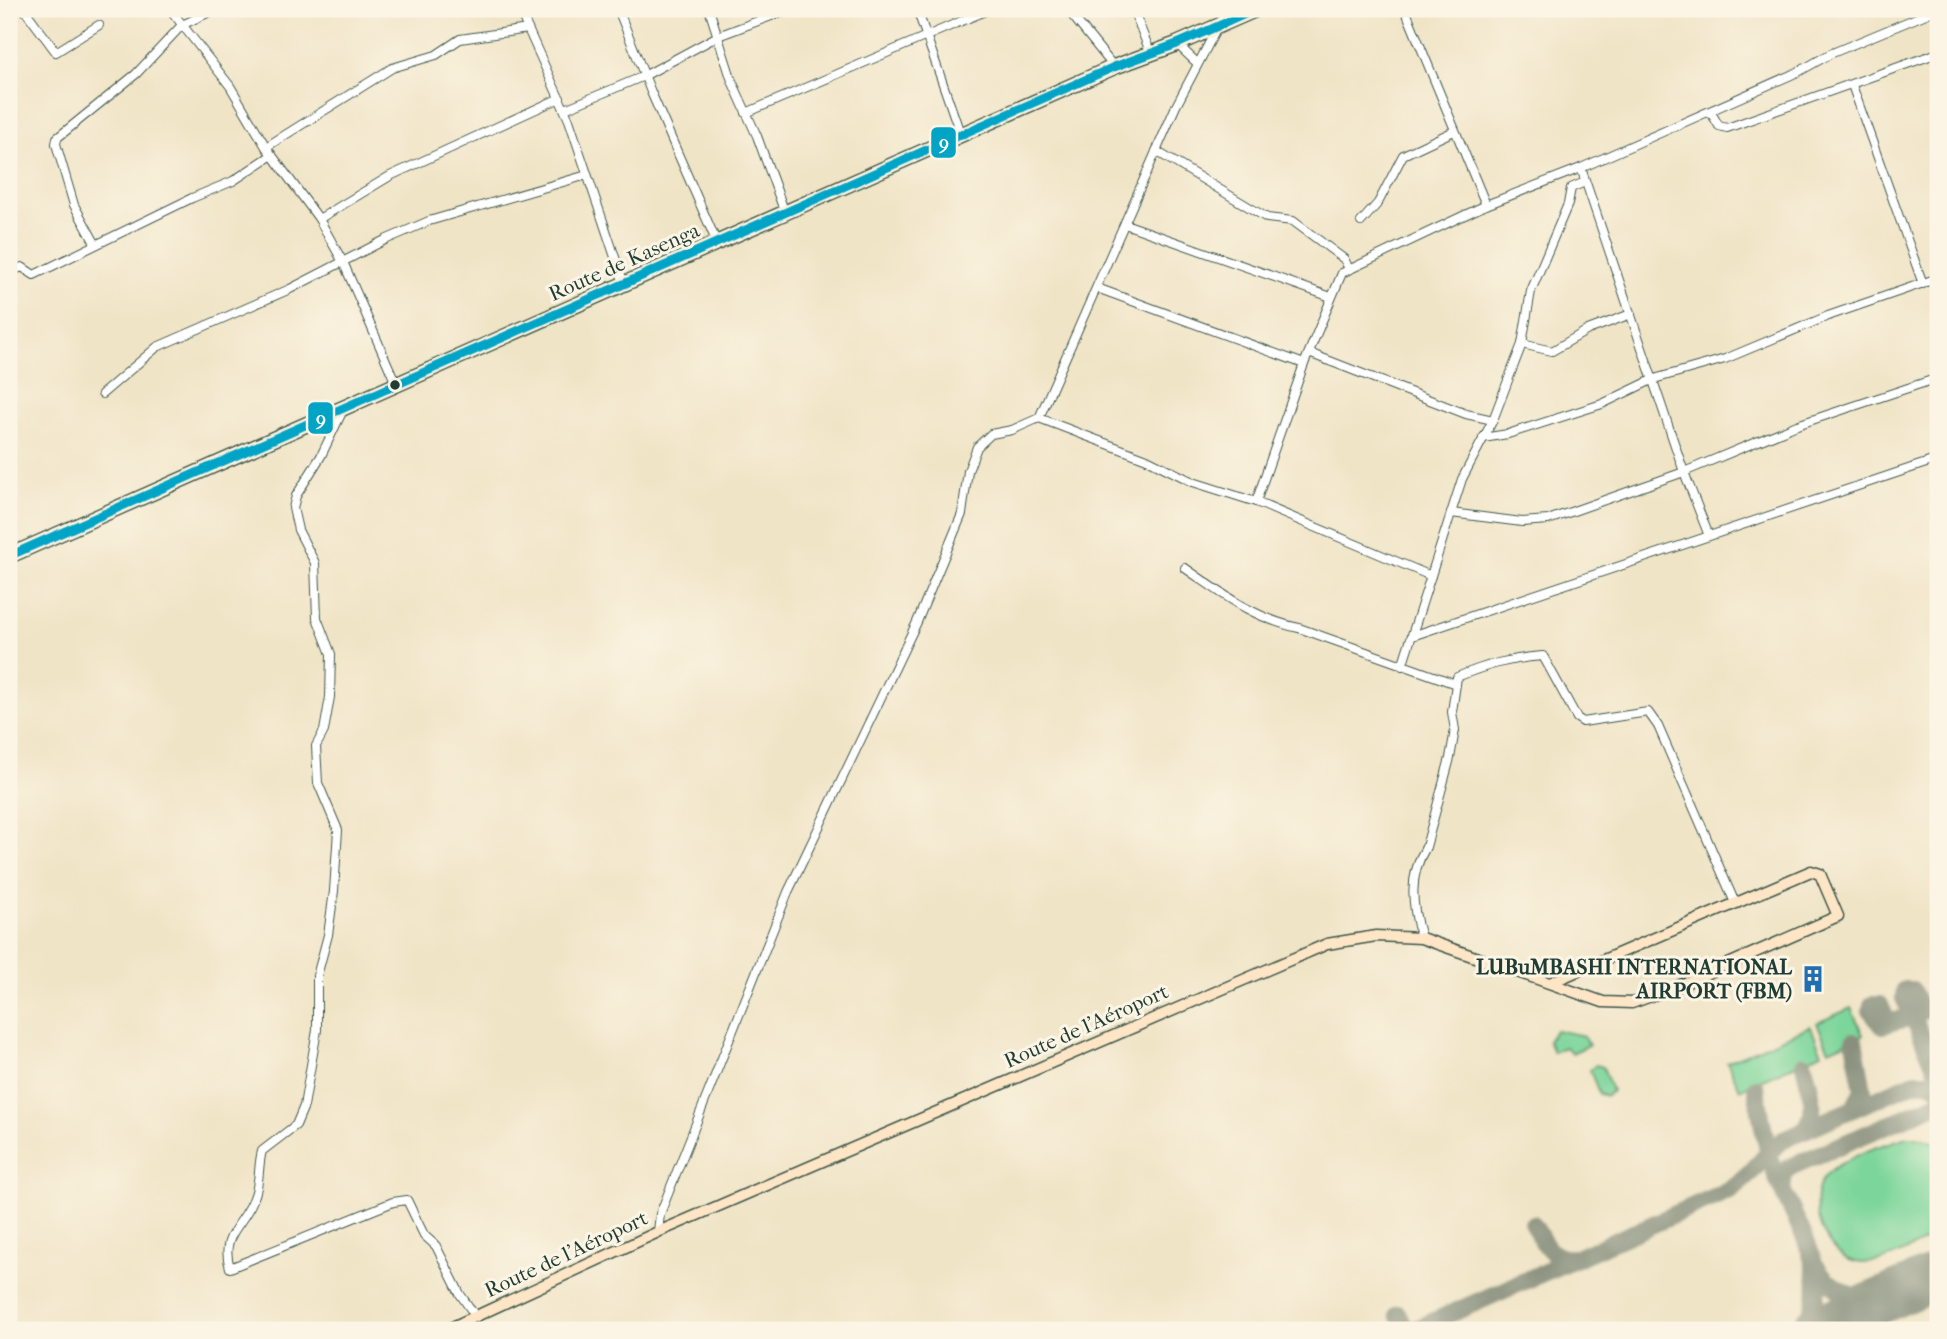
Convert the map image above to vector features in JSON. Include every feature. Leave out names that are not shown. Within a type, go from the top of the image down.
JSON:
[{"type":"highway","name":"Route de Kasenga","points":[[9,556],[1114,67],[1177,44],[1257,9]]},
{"type":"main road","name":"Route de l'Aéroport","points":[[446,1330],[658,1233],[1327,944],[1376,936],[1421,938],[1603,1002],[1632,1003],[1838,918],[1820,874],[1811,871],[1735,903]]},
{"type":"main road","points":[[1552,982],[1735,903]]},
{"type":"street","points":[[24,9],[56,52],[99,25]]},
{"type":"street","points":[[170,9],[230,86],[266,147],[319,219],[344,264],[397,386]]},
{"type":"street","points":[[95,243],[74,205],[56,144],[57,138],[136,74],[182,25],[212,11],[259,9]]},
{"type":"street","points":[[519,9],[565,109],[624,284]]},
{"type":"street","points":[[618,9],[644,76],[717,243]]},
{"type":"street","points":[[709,9],[785,213]]},
{"type":"street","points":[[565,109],[644,76],[718,36],[790,9]]},
{"type":"street","points":[[917,9],[961,136]]},
{"type":"street","points":[[746,113],[990,9]]},
{"type":"street","points":[[1068,9],[1114,67]]},
{"type":"street","points":[[1133,9],[1150,54]]},
{"type":"street","points":[[658,1233],[660,1214],[788,892],[918,622],[962,514],[977,446],[991,434],[1012,430],[1039,418],[1196,62],[1227,9]]},
{"type":"street","points":[[1405,9],[1486,205]]},
{"type":"street","points":[[1256,502],[1304,364],[1331,297],[1348,267],[1378,257],[1413,237],[1581,168],[1800,71],[1830,54],[1938,9]]},
{"type":"street","points":[[266,147],[392,68],[436,55],[460,39],[528,29]]},
{"type":"street","points":[[1177,44],[1196,62]]},
{"type":"street","points":[[1710,111],[1718,126],[1724,129],[1938,53]]},
{"type":"street","points":[[1852,85],[1923,284]]},
{"type":"street","points":[[319,219],[390,176],[560,98]]},
{"type":"street","points":[[1361,222],[1378,203],[1403,155],[1454,131]]},
{"type":"street","points":[[1156,151],[1267,218],[1287,219],[1299,224],[1344,259],[1348,267]]},
{"type":"street","points":[[9,272],[22,267],[34,275],[95,243],[228,184],[272,155]]},
{"type":"street","points":[[1581,168],[1684,472],[1709,536]]},
{"type":"street","points":[[102,394],[157,347],[344,264],[385,240],[429,221],[587,175]]},
{"type":"street","points":[[1402,666],[1462,478],[1493,420],[1522,344],[1531,292],[1568,204],[1571,188],[1585,182]]},
{"type":"street","points":[[1125,224],[1331,297]]},
{"type":"street","points":[[1483,438],[1508,434],[1602,404],[1654,379],[1725,359],[1828,316],[1938,278]]},
{"type":"street","points":[[1097,288],[1304,364]]},
{"type":"street","points":[[1522,344],[1552,351],[1588,330],[1631,314]]},
{"type":"street","points":[[1309,353],[1466,414],[1493,420]]},
{"type":"street","points":[[1451,513],[1522,522],[1548,520],[1684,472],[1797,425],[1938,378]]},
{"type":"street","points":[[344,408],[321,456],[296,496],[293,508],[298,530],[315,563],[317,618],[328,643],[332,663],[324,731],[316,747],[318,783],[335,819],[338,847],[328,935],[317,975],[317,1030],[304,1106],[296,1125],[262,1151],[256,1193],[245,1217],[228,1239],[225,1251],[230,1268],[393,1202],[407,1200],[424,1235],[441,1252],[460,1294],[476,1317]]},
{"type":"street","points":[[1039,418],[1147,459],[1193,482],[1256,502],[1431,576]]},
{"type":"street","points":[[1412,636],[1938,459]]},
{"type":"street","points":[[1185,568],[1222,597],[1277,623],[1299,628],[1456,684]]},
{"type":"street","points":[[1421,938],[1411,899],[1418,859],[1426,847],[1450,758],[1455,730],[1452,712],[1457,677],[1495,662],[1543,656],[1579,720],[1587,722],[1648,712],[1658,726],[1735,903]]},
{"type":"green space","points":[[1851,1008],[1863,1035],[1829,1050],[1817,1023]]},
{"type":"green space","points":[[1810,1026],[1822,1053],[1740,1089],[1727,1062]]},
{"type":"green space","points":[[1555,1030],[1584,1036],[1589,1045],[1572,1053],[1565,1047],[1553,1052],[1548,1041]]},
{"type":"green space","points":[[1596,1065],[1603,1067],[1612,1091],[1606,1096],[1599,1094],[1590,1070]]},
{"type":"green space","points":[[1908,1137],[1918,1137],[1938,1144],[1938,1235],[1882,1260],[1863,1263],[1849,1260],[1828,1241],[1821,1227],[1817,1197],[1821,1183],[1829,1172],[1846,1161]]},
{"type":"taxiway","points":[[1938,976],[1938,987]]},
{"type":"taxiway","points":[[1915,1021],[1904,998],[1905,990],[1912,990],[1919,1005]]},
{"type":"taxiway","points":[[1916,1020],[1917,1013],[1938,1004]]},
{"type":"taxiway","points":[[1886,1019],[1880,1005],[1872,1005],[1871,1010],[1882,1025],[1906,1018],[1915,1021],[1938,1074]]},
{"type":"taxiway","points":[[1854,1041],[1863,1090],[1854,1108]]},
{"type":"taxiway","points":[[1804,1064],[1812,1106],[1812,1114],[1805,1129]]},
{"type":"taxiway","points":[[1414,1330],[1730,1190],[1786,1138],[1915,1082],[1928,1082],[1938,1087]]},
{"type":"taxiway","points":[[1756,1088],[1772,1162],[1810,1251],[1815,1271],[1817,1291],[1812,1311],[1801,1330]]},
{"type":"taxiway","points":[[1782,1190],[1784,1174],[1790,1167],[1938,1103]]},
{"type":"taxiway","points":[[1533,1224],[1552,1253],[1573,1258]]},
{"type":"taxiway","points":[[1816,1266],[1837,1288],[1854,1296],[1884,1300]]},
{"type":"taxiway","points":[[1398,1314],[1406,1330]]},
{"type":"runway","points":[[1814,1330],[1938,1276]]},
{"type":"transit line","name":"9","points":[[9,556],[1114,67],[1177,44],[1257,9]]},
{"type":"place","name":"LUBuMBASHI INTERNATIONAL AIRPORT (FBM)","points":[[1813,979]]}]
